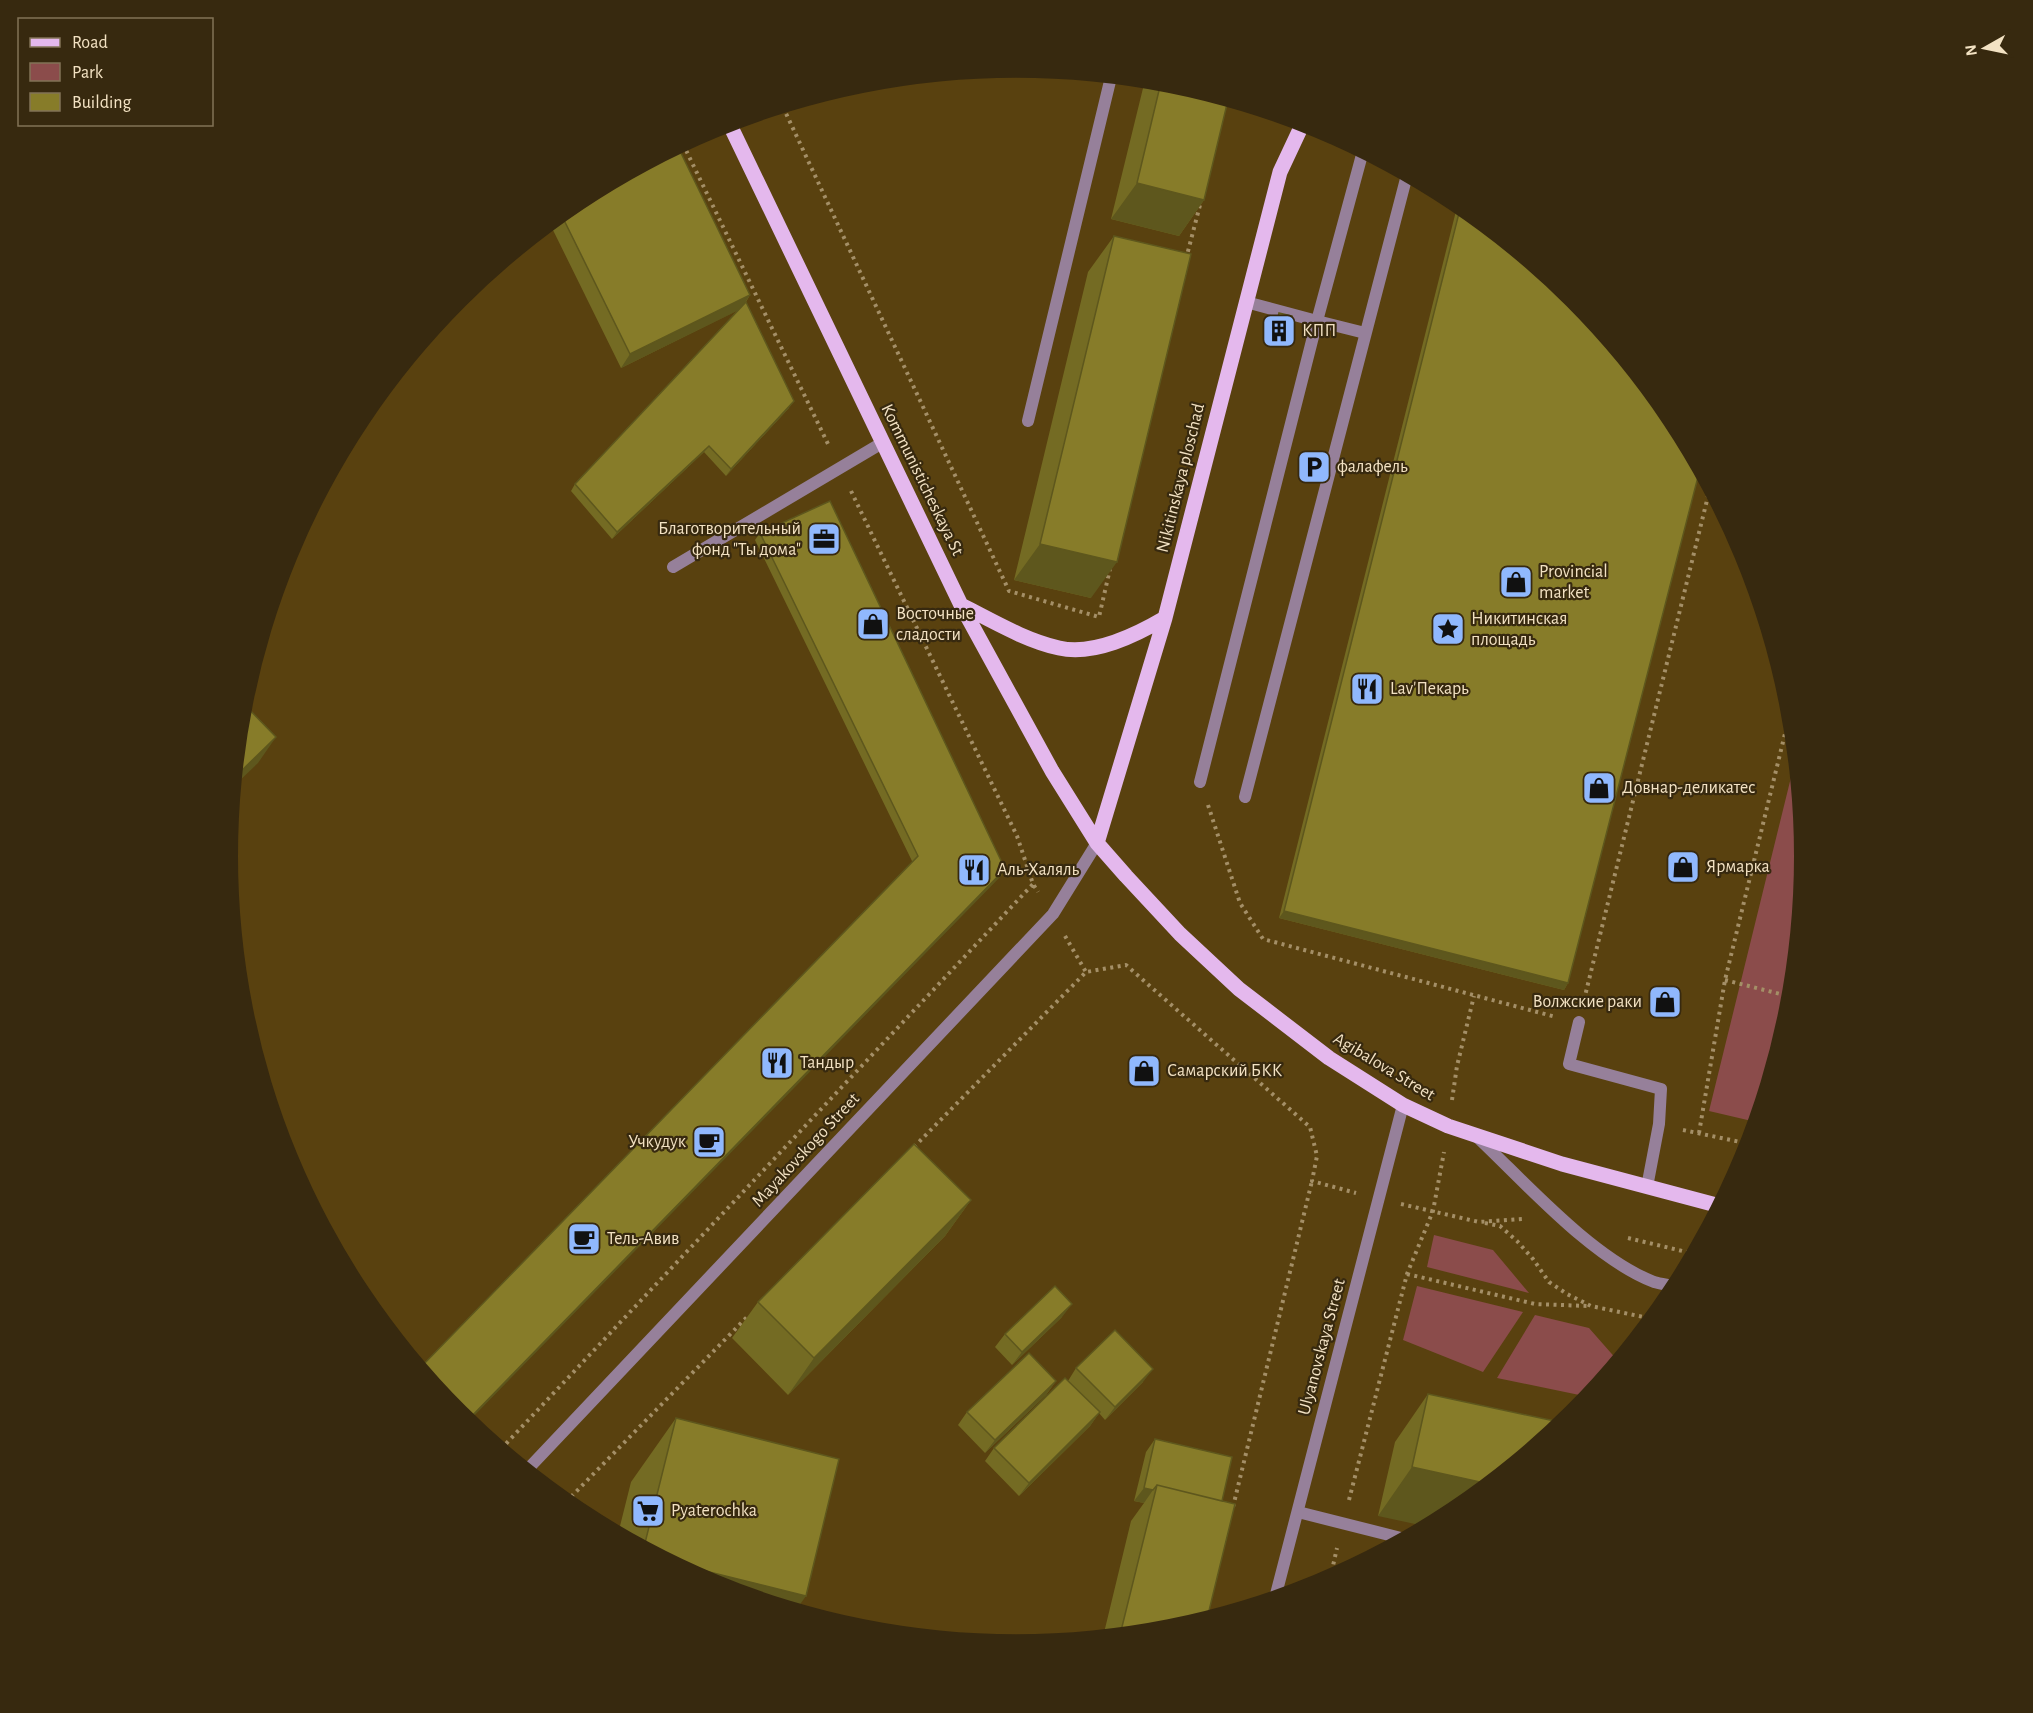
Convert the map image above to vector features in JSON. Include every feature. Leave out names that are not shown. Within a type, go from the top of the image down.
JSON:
[{"type":"main road","name":"Nikitinskaya ploschad","points":[[1097,843],[1165,618],[1280,172],[1299,131]]},
{"type":"main road","name":"Kommunisticheskaya St","points":[[733,132],[961,605],[1052,771],[1097,843]]},
{"type":"main road","points":[[961,605],[1025,637],[1061,648],[1090,649],[1140,633],[1165,618]]},
{"type":"main road","name":"Agibalova Street","points":[[1097,843],[1180,934],[1239,988],[1329,1058],[1403,1106],[1448,1126],[1562,1164],[1713,1204]]},
{"type":"street","points":[[1028,421],[1109,84]]},
{"type":"street","points":[[1200,782],[1317,321],[1361,158]]},
{"type":"street","points":[[1245,797],[1405,182]]},
{"type":"street","points":[[1246,302],[1365,333]]},
{"type":"street","points":[[673,567],[882,443]]},
{"type":"street","name":"Mayakovskogo Street","points":[[532,1465],[1053,914],[1097,843]]},
{"type":"street","points":[[1579,1023],[1569,1064],[1661,1089],[1659,1124],[1647,1187]]},
{"type":"street","name":"Ulyanovskaya Street","points":[[1277,1590],[1403,1106]]},
{"type":"street","points":[[1476,1136],[1571,1227],[1618,1263],[1655,1282],[1667,1285]]},
{"type":"street","points":[[1298,1512],[1396,1537]]},
{"type":"path","points":[[687,151],[1017,836],[1033,884],[1086,972]]},
{"type":"path","points":[[1200,782],[1240,903],[1263,939],[1579,1023],[1708,498]]},
{"type":"path","points":[[1699,1133],[1725,980],[1785,735]]},
{"type":"path","points":[[506,1444],[1033,884]]},
{"type":"path","points":[[910,1152],[1086,972],[1126,965],[1310,1127],[1317,1156],[1312,1181],[1231,1516]]},
{"type":"path","points":[[1725,980],[1782,995]]},
{"type":"path","points":[[1659,1124],[1741,1142]]},
{"type":"path","points":[[1312,1181],[1379,1199],[1500,1226],[1528,1253],[1549,1282],[1592,1306]]},
{"type":"path","points":[[1333,1568],[1407,1274],[1433,1211]]},
{"type":"path","points":[[1479,1222],[1526,1219]]},
{"type":"path","points":[[1622,1236],[1687,1252]]},
{"type":"path","points":[[1407,1274],[1535,1304],[1592,1306],[1644,1317]]},
{"type":"path","points":[[572,1495],[750,1314]]},
{"type":"green space","points":[[1790,780],[1795,856],[1793,907],[1780,1008],[1768,1058],[1749,1120],[1709,1111]]},
{"type":"green space","points":[[1434,1235],[1493,1250],[1529,1293],[1427,1267]]},
{"type":"green space","points":[[1417,1286],[1523,1312],[1483,1372],[1403,1340]]},
{"type":"green space","points":[[1535,1315],[1589,1328],[1613,1356],[1579,1395],[1497,1378]]},
{"type":"building","points":[[1159,92],[1226,107],[1204,200],[1137,183]]},
{"type":"building","points":[[681,154],[750,295],[630,354],[565,223],[627,182]]},
{"type":"building","name":"Provincial market","points":[[1458,216],[1530,271],[1602,343],[1664,424],[1697,479],[1568,983],[1284,911]]},
{"type":"building","points":[[1114,236],[1191,254],[1117,562],[1040,544]]},
{"type":"building","points":[[746,302],[794,401],[731,469],[709,446],[617,532],[575,484]]},
{"type":"building","points":[[1279,313],[1292,316],[1287,335],[1275,332]]},
{"type":"building","points":[[830,501],[1005,869],[474,1414],[425,1363],[918,856],[760,533]]},
{"type":"building","points":[[252,712],[276,737],[244,769]]},
{"type":"building","points":[[914,1144],[971,1200],[814,1358],[758,1302]]},
{"type":"building","points":[[1055,1286],[1072,1304],[1022,1352],[1005,1334]]},
{"type":"building","points":[[1115,1330],[1153,1369],[1115,1407],[1076,1368]]},
{"type":"building","points":[[1029,1353],[1056,1381],[995,1440],[967,1412]]},
{"type":"building","points":[[1065,1378],[1100,1412],[1029,1483],[994,1448]]},
{"type":"building","points":[[1428,1394],[1553,1421],[1530,1442],[1479,1482],[1412,1467]]},
{"type":"building","points":[[676,1418],[839,1459],[806,1596],[711,1572],[646,1541]]},
{"type":"building","points":[[1155,1439],[1232,1457],[1222,1501],[1157,1485],[1153,1490],[1144,1488]]},
{"type":"building","points":[[1157,1485],[1235,1504],[1209,1610],[1122,1627]]},
{"type":"place","name":"КПП","points":[[1279,331]]},
{"type":"place","name":"фалафель","points":[[1314,467]]},
{"type":"place","name":"Благотворительный фонд \"Ты дома\"","points":[[824,539]]},
{"type":"place","name":"Provincial market","points":[[1516,582]]},
{"type":"place","name":"Восточные сладости","points":[[873,624]]},
{"type":"place","name":"Никитинская площадь","points":[[1448,629]]},
{"type":"place","name":"Lav'Пекарь","points":[[1367,689]]},
{"type":"place","name":"Довнар-деликатес","points":[[1599,788]]},
{"type":"place","name":"Ярмарка","points":[[1683,867]]},
{"type":"place","name":"Аль-Халяль","points":[[974,870]]},
{"type":"place","name":"Волжские раки","points":[[1665,1002]]},
{"type":"place","name":"Тандыр","points":[[777,1063]]},
{"type":"place","name":"Самарский БКК","points":[[1144,1071]]},
{"type":"place","name":"Учкудук","points":[[709,1142]]},
{"type":"place","name":"Тель-Авив","points":[[584,1239]]},
{"type":"place","name":"Pyaterochka","points":[[648,1511]]}]
